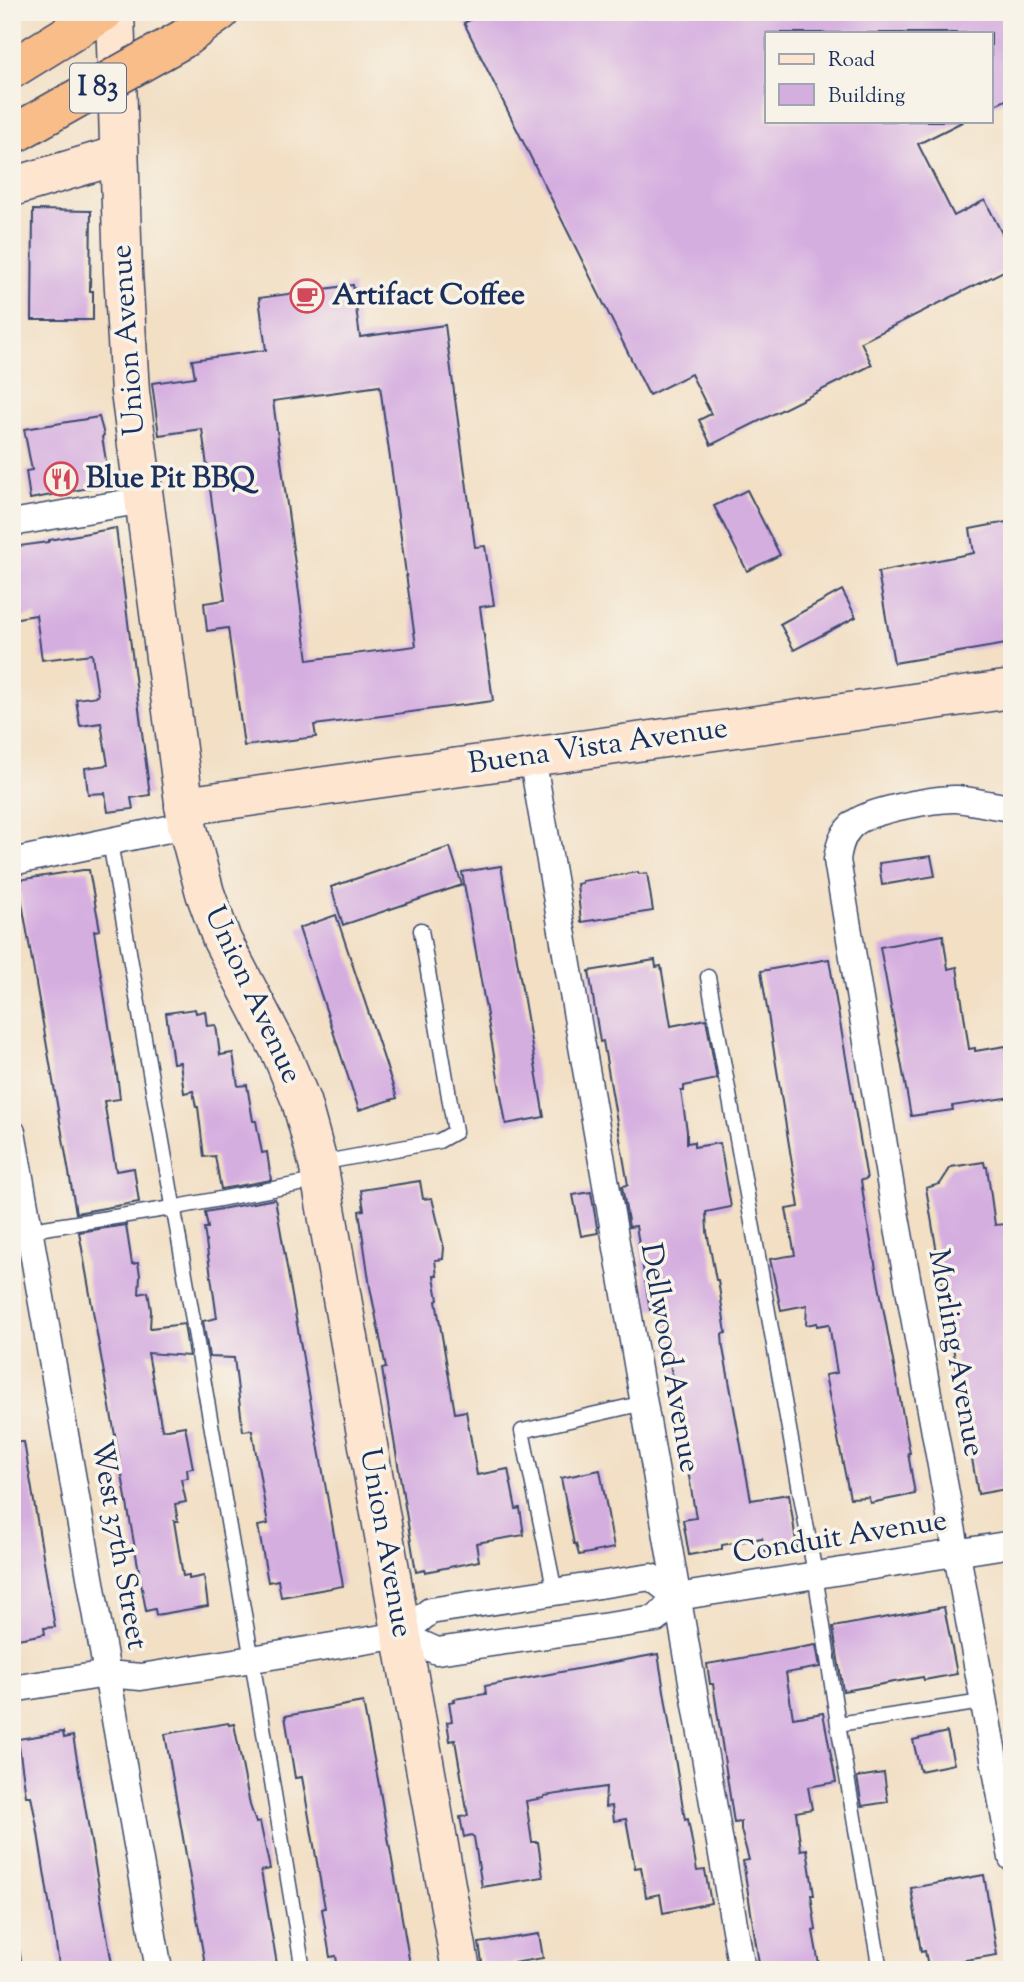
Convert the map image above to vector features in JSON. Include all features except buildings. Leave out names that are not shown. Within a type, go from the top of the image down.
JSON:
[{"type":"highway","name":"I 83","points":[[12,69],[104,12]]},
{"type":"highway","name":"I 83","points":[[12,135],[183,39],[220,12]]},
{"type":"street","name":"Union Avenue","points":[[115,12],[127,350],[143,500],[186,815],[205,893],[222,940],[282,1055],[301,1101],[319,1171],[461,1970]]},
{"type":"street","points":[[12,187],[119,155]]},
{"type":"street","points":[[12,523],[143,500]]},
{"type":"street","name":"Buena Vista Avenue","points":[[12,862],[110,842],[186,815],[532,757],[1012,688]]},
{"type":"street","name":"Dellwood Avenue","points":[[532,757],[742,1970]]},
{"type":"street","name":"Morling Avenue","points":[[1012,808],[944,799],[867,816],[855,822],[840,842],[837,860],[894,1206],[1012,1858]]},
{"type":"street","name":"West 37th Street","points":[[12,1132],[21,1232],[107,1674],[159,1970]]},
{"type":"street","name":"Conduit Avenue","points":[[677,1597],[815,1574],[957,1555],[1012,1544]]},
{"type":"street","points":[[12,1689],[107,1674],[141,1676],[401,1635],[430,1611],[651,1577],[677,1597],[656,1619],[437,1651],[401,1635]]},
{"type":"lane","points":[[110,842],[303,1970]]},
{"type":"lane","points":[[21,1232],[172,1208],[439,1141],[456,1132],[421,930]]},
{"type":"lane","points":[[709,977],[815,1574],[880,1970]]},
{"type":"lane","points":[[555,1592],[522,1431],[644,1403]]},
{"type":"lane","points":[[838,1724],[982,1702]]},
{"type":"lane","points":[[12,1952],[15,1970]]},
{"type":"pier","points":[[99,12],[194,12],[12,124],[12,62]]},
{"type":"place","name":"Artifact Coffee","points":[[307,296]]},
{"type":"place","name":"Blue Pit BBQ","points":[[61,479]]}]
